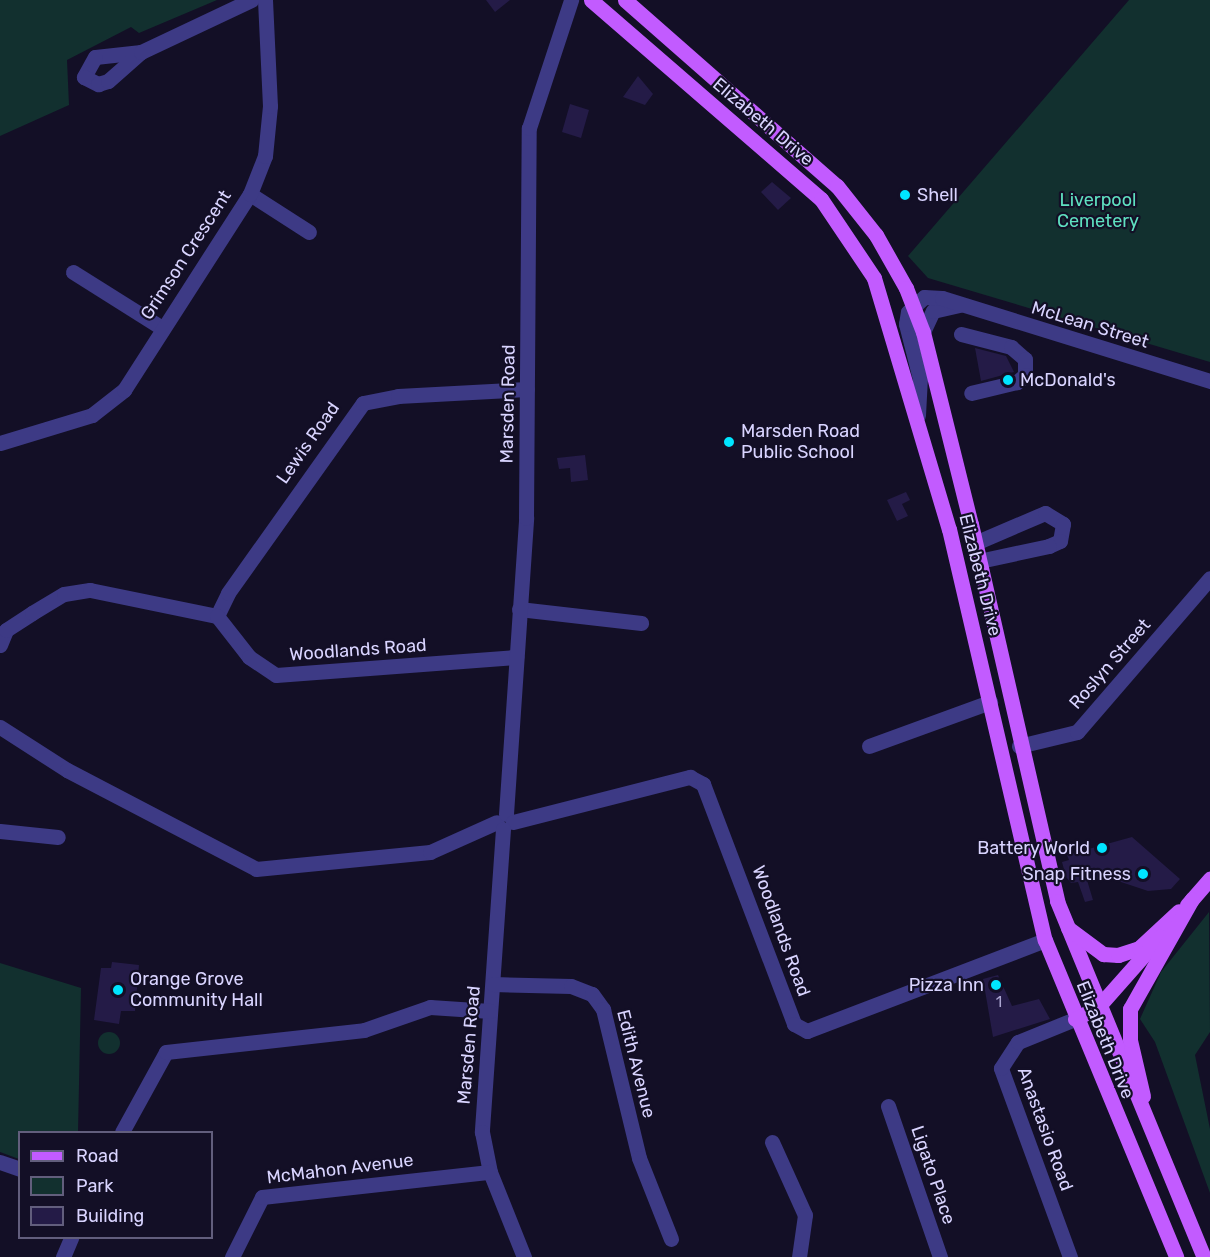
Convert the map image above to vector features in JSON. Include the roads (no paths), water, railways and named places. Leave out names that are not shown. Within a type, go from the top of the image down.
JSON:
[{"type":"main road","name":"Elizabeth Drive","points":[[591,0],[799,177],[841,221],[888,311],[918,415],[990,702],[1045,940],[1075,1020],[1176,1257]]},
{"type":"main road","name":"Elizabeth Drive","points":[[625,0],[837,186],[876,235],[913,306],[923,332],[975,543],[1019,746],[1065,926],[1204,1257]]},
{"type":"main road","points":[[1075,1020],[1098,1007],[1210,879]]},
{"type":"main road","points":[[1065,926],[1102,954],[1118,955],[1139,948],[1192,899]]},
{"type":"main road","points":[[1154,1140],[1130,1040],[1130,1009],[1192,899]]},
{"type":"street","points":[[141,52],[251,0]]},
{"type":"street","name":"Grimson Crescent","points":[[0,443],[92,415],[124,390],[250,194],[266,156],[270,106],[265,0]]},
{"type":"street","name":"Marsden Road","points":[[524,1257],[490,1172],[482,1132],[519,609],[527,389],[529,129],[571,0]]},
{"type":"street","points":[[250,194],[309,232]]},
{"type":"street","points":[[73,272],[162,328]]},
{"type":"street","name":"McLean Street","points":[[913,306],[932,297],[1210,381]]},
{"type":"street","points":[[923,332],[933,311],[959,305]]},
{"type":"street","points":[[913,306],[906,324],[920,379],[918,415]]},
{"type":"street","points":[[961,334],[1011,347],[1025,359],[1025,375],[1017,382],[971,393]]},
{"type":"street","name":"Lewis Road","points":[[217,616],[228,593],[363,403],[399,396],[527,389]]},
{"type":"street","points":[[975,543],[1045,513],[1063,524],[1060,541],[1049,546],[979,561]]},
{"type":"street","name":"Roslyn Street","points":[[1019,746],[1077,732],[1210,578]]},
{"type":"street","points":[[0,645],[6,630],[48,603],[64,594],[90,590],[217,616]]},
{"type":"street","points":[[519,609],[641,623]]},
{"type":"street","name":"Woodlands Road","points":[[217,616],[249,657],[276,675],[516,657]]},
{"type":"street","points":[[869,746],[990,702]]},
{"type":"street","name":"Woodlands Road","points":[[0,727],[67,770],[256,869],[430,852],[505,822],[690,777],[703,784],[794,1024],[807,1030],[1045,940]]},
{"type":"street","points":[[0,831],[58,837]]},
{"type":"street","name":"Edith Avenue","points":[[494,984],[571,986],[592,994],[603,1009],[639,1158],[671,1239]]},
{"type":"street","points":[[123,1131],[166,1052],[364,1030],[430,1007],[490,1011]]},
{"type":"street","name":"Anastasio Road","points":[[1070,1257],[1001,1068],[1018,1042],[1075,1020]]},
{"type":"street","name":"Ligato Place","points":[[888,1106],[940,1257]]},
{"type":"street","points":[[772,1142],[805,1215],[799,1257]]},
{"type":"street","points":[[0,1162],[18,1168]]},
{"type":"street","name":"McMahon Avenue","points":[[232,1257],[262,1197],[490,1172]]},
{"type":"street","points":[[63,1257],[71,1239]]},
{"type":"place","name":"Shell","points":[[905,195]]},
{"type":"place","name":"McDonald's","points":[[1008,380]]},
{"type":"place","name":"Marsden Road Public School","points":[[729,442]]},
{"type":"place","name":"Battery World","points":[[1102,848]]},
{"type":"place","name":"Snap Fitness","points":[[1143,874]]},
{"type":"place","name":"Pizza Inn","points":[[996,985]]},
{"type":"place","name":"Orange Grove Community Hall","points":[[118,990]]},
{"type":"park label","name":"Liverpool Cemetery","points":[[1098,211]]}]
